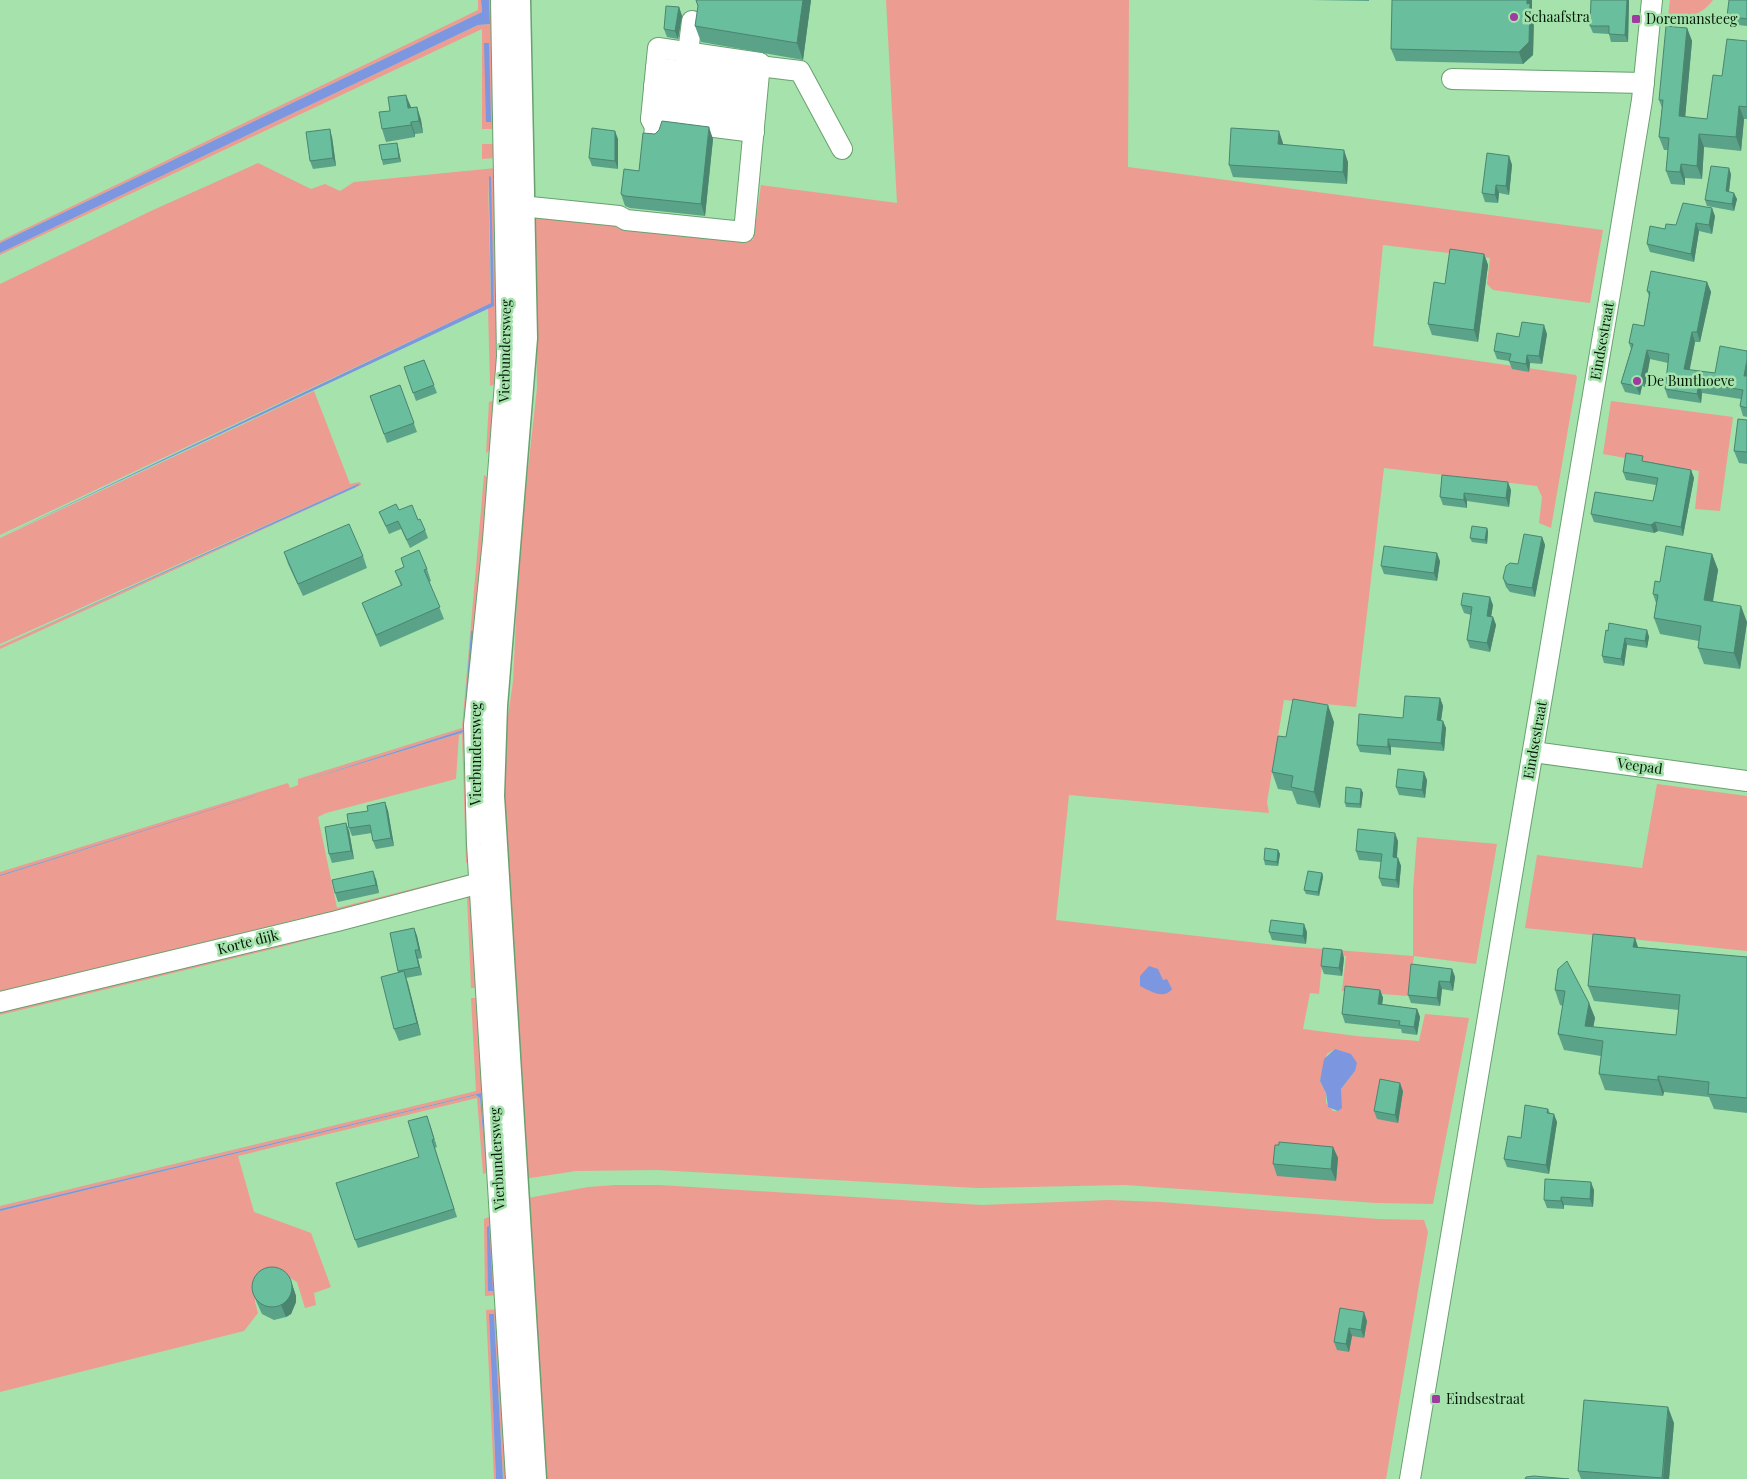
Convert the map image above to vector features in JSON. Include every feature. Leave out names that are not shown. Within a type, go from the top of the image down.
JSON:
[{"type":"main road","name":"Vierbundersweg","points":[[517,0],[524,338],[494,706],[488,882],[533,1479]]},
{"type":"street","name":"Vierbundersweg","points":[[501,0],[507,356],[494,531],[474,725],[488,882],[516,1479]]},
{"type":"street","name":"Eindsestraat","points":[[1410,1479],[1534,752],[1644,83],[1652,0]]},
{"type":"street","points":[[688,52],[692,21]]},
{"type":"street","points":[[521,206],[619,216],[626,220],[744,232],[760,63],[658,48],[654,102]]},
{"type":"street","points":[[654,102],[756,98],[800,71],[842,149]]},
{"type":"street","points":[[1452,79],[1644,83]]},
{"type":"street","points":[[654,102],[756,98]]},
{"type":"street","name":"Veepad","points":[[1534,752],[1747,781]]},
{"type":"street","name":"Korte dijk","points":[[0,1002],[337,921],[488,882]]},
{"type":"shaded area","points":[[478,0],[481,0],[482,12],[0,243],[0,241],[478,10]]},
{"type":"shaded area","points":[[489,0],[496,0],[499,129],[482,129],[482,29],[0,255],[0,253],[478,25],[490,24]]},
{"type":"shaded area","points":[[886,0],[1129,0],[1128,167],[1603,230],[1590,303],[1493,290],[1487,284],[1490,258],[1383,245],[1373,346],[1576,375],[1551,528],[1539,523],[1542,497],[1537,486],[1384,468],[1356,707],[1284,700],[1267,802],[1269,813],[1069,795],[1056,920],[1285,946],[1413,956],[1413,890],[1417,837],[1497,844],[1476,964],[1414,956],[1408,996],[1342,991],[1346,956],[1323,953],[1319,994],[1310,993],[1303,1029],[1356,1036],[1419,1041],[1425,1014],[1469,1018],[1433,1204],[1376,1203],[1125,1185],[977,1188],[657,1170],[576,1171],[524,1179],[504,810],[504,744],[513,681],[520,541],[537,388],[535,214],[753,240],[761,185],[897,203]],"holes":[[[1335,1049],[1355,1071],[1341,1089],[1341,1108],[1333,1111],[1326,1103],[1326,1093],[1320,1081],[1327,1054]]]},
{"type":"shaded area","points":[[1670,0],[1713,0],[1699,13],[1675,18],[1668,17]]},
{"type":"shaded area","points":[[482,144],[499,144],[495,158],[482,159]]},
{"type":"shaded area","points":[[258,163],[311,189],[325,184],[340,191],[354,182],[496,168],[502,382],[490,386],[488,307],[494,304],[488,177],[491,303],[0,535],[0,284],[153,210]]},
{"type":"shaded area","points":[[314,391],[350,484],[360,482],[361,485],[0,649],[0,646],[354,488],[358,484],[0,644],[0,538]]},
{"type":"shaded area","points":[[501,398],[497,439],[486,454],[489,402]]},
{"type":"shaded area","points":[[1611,401],[1733,417],[1720,511],[1695,509],[1699,471],[1603,454]]},
{"type":"shaded area","points":[[484,475],[494,482],[469,743],[474,858],[466,863],[462,734],[459,735],[456,779],[326,813],[318,817],[337,908],[467,875],[467,882],[302,926],[0,998],[0,993],[16,989],[0,992],[0,876],[166,824],[0,875],[0,872],[288,783],[290,788],[298,785],[298,779],[462,728]],"holes":[[[471,631],[474,631],[466,728],[464,732],[300,782],[463,730]],[[311,916],[312,918],[35,984]]]},
{"type":"shaded area","points":[[1657,784],[1747,796],[1747,951],[1525,928],[1537,855],[1642,868]]},
{"type":"shaded area","points":[[476,888],[482,988],[471,988],[467,897],[318,933],[319,937],[277,948],[0,1015],[0,1013],[11,1009]]},
{"type":"shaded area","points":[[471,998],[482,998],[494,1170],[483,1174],[477,1098],[238,1156],[254,1212],[311,1233],[331,1287],[314,1293],[316,1305],[305,1308],[297,1282],[285,1275],[256,1286],[255,1302],[258,1313],[244,1331],[0,1392],[0,1211],[476,1095],[480,1098],[486,1166],[481,1093],[0,1209],[0,1206],[476,1091]]},
{"type":"shaded area","points":[[660,1185],[982,1205],[1108,1200],[1161,1202],[1378,1219],[1424,1220],[1428,1232],[1386,1479],[541,1479],[528,1198],[588,1187]]},
{"type":"shaded area","points":[[496,1214],[501,1295],[485,1296],[484,1219]]},
{"type":"shaded area","points":[[502,1309],[513,1479],[503,1479],[494,1314],[489,1314],[496,1479],[494,1479],[486,1310]]},
{"type":"water","points":[[481,0],[489,0],[490,24],[478,25],[0,253],[0,243],[482,12]]},
{"type":"water","points":[[484,43],[489,43],[491,122],[486,122]]},
{"type":"water","points":[[489,176],[491,177],[494,306],[0,537],[491,303]]},
{"type":"water","points":[[358,484],[354,488],[0,646]]},
{"type":"water","points":[[471,631],[474,631],[466,728],[464,732],[300,782],[463,730]]},
{"type":"water","points":[[287,786],[0,876],[0,875]]},
{"type":"water","points":[[1149,966],[1158,969],[1163,980],[1167,979],[1172,989],[1169,992],[1157,994],[1140,986],[1140,976]]},
{"type":"water","points":[[1335,1049],[1351,1054],[1357,1063],[1355,1071],[1341,1089],[1342,1108],[1338,1111],[1328,1107],[1326,1093],[1320,1081],[1324,1059]]},
{"type":"water","points":[[481,1093],[486,1166],[480,1098],[476,1095],[0,1211],[0,1209]]},
{"type":"water","points":[[489,1226],[493,1291],[488,1291],[487,1227]]},
{"type":"water","points":[[489,1314],[494,1314],[503,1479],[496,1479]]},
{"type":"building","points":[[696,0],[803,0],[797,43],[695,26],[698,6]]},
{"type":"building","points":[[1392,0],[1527,0],[1527,4],[1530,3],[1529,42],[1519,52],[1391,49]]},
{"type":"building","points":[[1591,0],[1627,0],[1625,35],[1609,34],[1609,26],[1590,26]]},
{"type":"building","points":[[1729,0],[1747,0],[1747,19],[1727,16]]},
{"type":"building","points":[[666,6],[679,7],[675,31],[664,29]]},
{"type":"building","points":[[1666,26],[1687,28],[1679,116],[1707,119],[1713,75],[1722,76],[1727,39],[1747,41],[1747,107],[1739,106],[1736,137],[1699,134],[1697,166],[1681,164],[1680,172],[1666,171],[1669,138],[1659,137],[1663,100],[1659,100]]},
{"type":"building","points":[[406,95],[408,108],[417,107],[419,121],[411,122],[411,125],[382,129],[379,112],[390,111],[388,97]]},
{"type":"building","points":[[662,121],[709,127],[701,204],[621,194],[624,169],[639,171],[643,133],[655,134],[659,130]]},
{"type":"building","points":[[592,128],[615,131],[615,161],[589,158]]},
{"type":"building","points":[[1231,128],[1279,131],[1278,144],[1344,150],[1343,172],[1229,165]]},
{"type":"building","points":[[330,129],[333,158],[310,161],[306,132]]},
{"type":"building","points":[[397,143],[399,158],[382,160],[379,145]]},
{"type":"building","points":[[1487,153],[1509,156],[1506,186],[1496,185],[1495,195],[1482,193]]},
{"type":"building","points":[[1711,166],[1729,168],[1726,191],[1734,193],[1732,204],[1705,200]]},
{"type":"building","points":[[1683,203],[1712,208],[1709,225],[1696,223],[1691,254],[1647,244],[1650,226],[1665,229],[1666,224],[1676,225]]},
{"type":"building","points":[[1450,249],[1484,254],[1474,330],[1428,324],[1434,282],[1445,284]]},
{"type":"building","points":[[1651,271],[1707,282],[1697,332],[1692,332],[1684,369],[1715,373],[1720,346],[1747,351],[1744,376],[1747,376],[1747,408],[1740,406],[1743,390],[1699,383],[1697,394],[1665,389],[1669,354],[1647,350],[1641,377],[1638,377],[1636,386],[1621,383],[1633,344],[1629,343],[1633,324],[1644,326],[1650,292],[1647,291]]},
{"type":"building","points":[[1522,322],[1544,325],[1539,356],[1527,355],[1526,364],[1509,361],[1511,354],[1494,351],[1497,333],[1519,337]]},
{"type":"building","points":[[424,360],[434,385],[413,393],[404,367]]},
{"type":"building","points":[[400,385],[414,423],[384,434],[370,396]]},
{"type":"building","points":[[1738,419],[1747,420],[1747,452],[1734,451]]},
{"type":"building","points":[[1626,453],[1643,456],[1642,461],[1691,470],[1681,527],[1655,522],[1651,525],[1591,514],[1595,492],[1653,501],[1658,478],[1623,472]]},
{"type":"building","points":[[1442,475],[1508,482],[1506,498],[1464,493],[1464,500],[1440,497]]},
{"type":"building","points":[[396,504],[399,510],[412,505],[418,520],[420,519],[425,530],[407,540],[398,521],[386,526],[379,512]]},
{"type":"building","points":[[349,524],[363,556],[298,584],[284,552]]},
{"type":"building","points":[[1472,526],[1487,528],[1485,540],[1470,538]]},
{"type":"building","points":[[1524,534],[1542,537],[1532,588],[1507,584],[1503,578],[1506,566],[1510,563],[1518,564]]},
{"type":"building","points":[[1384,546],[1437,553],[1434,573],[1381,566]]},
{"type":"building","points":[[1666,546],[1712,554],[1704,600],[1741,606],[1734,653],[1698,648],[1701,626],[1654,618],[1658,595],[1653,594],[1655,581],[1660,582]]},
{"type":"building","points":[[419,550],[427,569],[424,570],[440,607],[376,635],[362,603],[402,585],[395,571],[404,567],[401,558]]},
{"type":"building","points":[[1463,593],[1490,597],[1487,616],[1493,617],[1487,643],[1467,640],[1472,607],[1461,605]]},
{"type":"building","points":[[1609,623],[1647,630],[1645,641],[1625,638],[1621,659],[1602,656]]},
{"type":"building","points":[[1405,696],[1440,698],[1437,720],[1443,721],[1441,743],[1388,739],[1388,747],[1357,745],[1359,714],[1403,718]]},
{"type":"building","points":[[1293,699],[1328,705],[1314,792],[1291,787],[1293,776],[1272,772],[1278,736],[1286,737]]},
{"type":"building","points":[[1398,769],[1424,772],[1422,790],[1396,787]]},
{"type":"building","points":[[1346,787],[1361,789],[1360,804],[1345,803]]},
{"type":"building","points":[[385,802],[391,838],[373,841],[370,825],[349,828],[347,814],[368,811],[367,806]]},
{"type":"building","points":[[346,823],[351,851],[329,854],[325,827]]},
{"type":"building","points":[[1358,829],[1395,833],[1393,857],[1398,858],[1396,880],[1379,878],[1382,854],[1356,851]]},
{"type":"building","points":[[1265,848],[1278,850],[1277,862],[1264,860]]},
{"type":"building","points":[[373,871],[376,885],[335,893],[332,880]]},
{"type":"building","points":[[1308,871],[1322,873],[1318,892],[1304,890]]},
{"type":"building","points":[[1271,920],[1304,924],[1303,936],[1269,932]]},
{"type":"building","points":[[414,928],[419,950],[415,950],[419,967],[398,971],[390,933]]},
{"type":"building","points":[[1593,934],[1635,938],[1633,947],[1747,957],[1747,1098],[1708,1094],[1709,1082],[1658,1076],[1658,1080],[1599,1074],[1603,1041],[1558,1034],[1565,991],[1555,990],[1558,969],[1567,961],[1589,1003],[1585,1026],[1676,1035],[1680,995],[1588,986]]},
{"type":"building","points":[[1323,948],[1342,950],[1339,968],[1321,966]]},
{"type":"building","points":[[1411,964],[1452,969],[1450,982],[1439,981],[1437,998],[1408,995]]},
{"type":"building","points":[[404,971],[417,1023],[394,1029],[381,977]]},
{"type":"building","points":[[1345,986],[1380,990],[1378,1004],[1417,1009],[1414,1027],[1399,1025],[1400,1021],[1342,1014]]},
{"type":"building","points":[[1380,1079],[1400,1083],[1395,1115],[1374,1111]]},
{"type":"building","points":[[1525,1105],[1548,1109],[1547,1113],[1554,1114],[1546,1165],[1504,1159],[1508,1136],[1521,1138]]},
{"type":"building","points":[[427,1116],[434,1139],[432,1140],[454,1209],[355,1240],[336,1183],[419,1157],[408,1121]]},
{"type":"building","points":[[1279,1142],[1333,1147],[1331,1169],[1273,1164],[1275,1145],[1279,1145]]},
{"type":"building","points":[[1545,1179],[1591,1182],[1590,1199],[1561,1197],[1561,1201],[1544,1200]]},
{"type":"building","points":[[272,1267],[286,1273],[292,1287],[286,1301],[272,1307],[258,1301],[252,1287],[258,1273]]},
{"type":"building","points":[[1340,1308],[1364,1312],[1361,1330],[1349,1328],[1346,1344],[1334,1342]]},
{"type":"building","points":[[1584,1400],[1668,1407],[1662,1478],[1578,1471]]},
{"type":"building","points":[[1526,1477],[1569,1479],[1525,1479]]},
{"type":"place","name":"Schaafstra","points":[[1514,17]]},
{"type":"place","name":"Doremansteeg","points":[[1636,19]]},
{"type":"place","name":"De Bunthoeve","points":[[1637,381]]},
{"type":"place","name":"Eindsestraat","points":[[1436,1399]]}]
